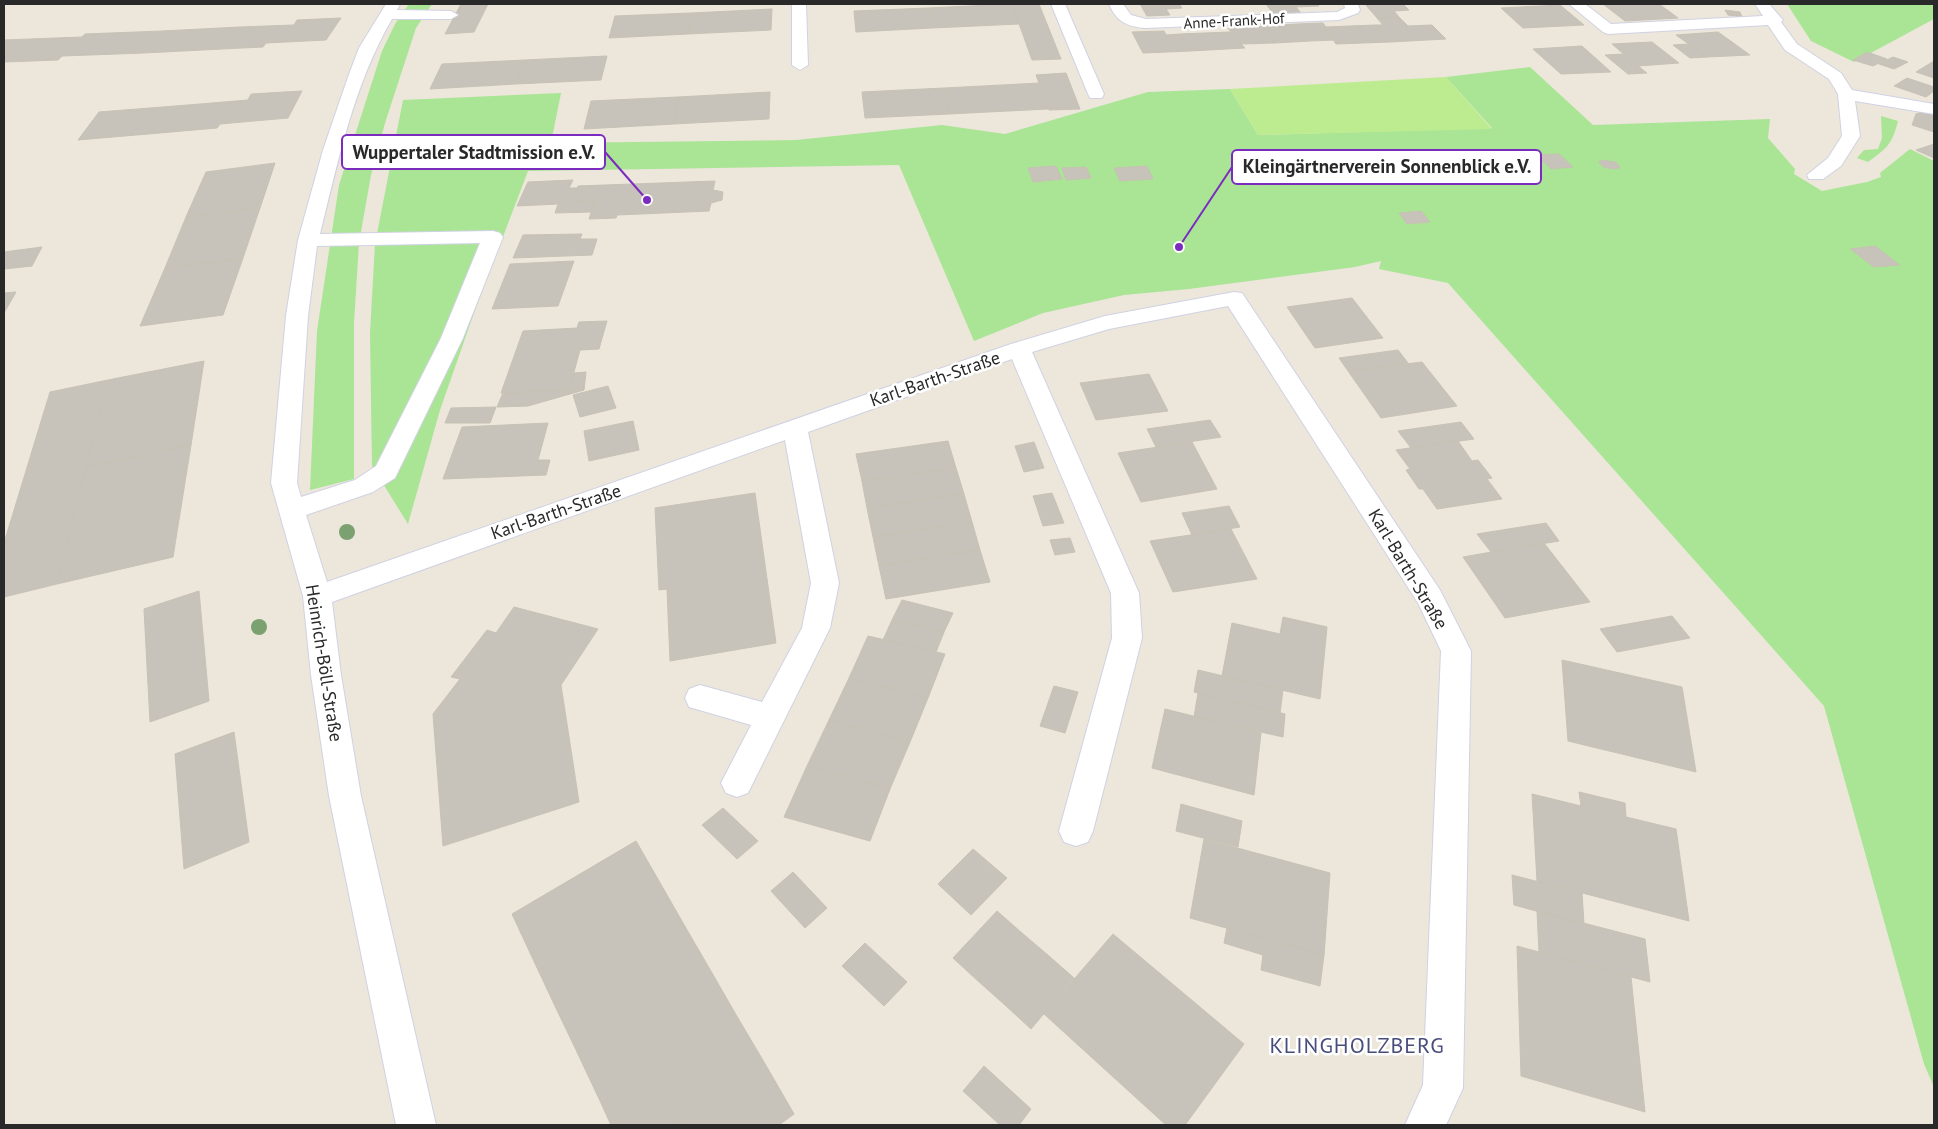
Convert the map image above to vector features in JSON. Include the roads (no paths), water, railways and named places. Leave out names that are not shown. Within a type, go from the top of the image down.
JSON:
[{"type":"street","points":[[799,4],[800,65]]},
{"type":"street","points":[[1058,4],[1096,94]]},
{"type":"street","name":"Anne-Frank-Hof","points":[[1116,4],[1127,21],[1141,24],[1339,16],[1353,10],[1350,4]]},
{"type":"street","points":[[1576,4],[1608,29],[1775,20]]},
{"type":"street","points":[[1762,4],[1775,20],[1791,47],[1835,76],[1846,94],[1851,136],[1835,162],[1816,175]]},
{"type":"street","points":[[390,9],[451,15]]},
{"type":"street","name":"Heinrich-Böll-Straße","points":[[390,9],[367,48],[356,77],[332,150],[308,240],[297,316],[284,483],[317,596],[326,675],[345,796],[416,1125]]},
{"type":"street","points":[[1846,94],[1934,109]]},
{"type":"street","points":[[292,510],[364,486],[386,472],[452,338],[493,237],[308,240]]},
{"type":"street","name":"Karl-Barth-Straße","points":[[317,596],[1019,349],[1105,323],[1234,298],[1430,598],[1456,651],[1443,1088],[1425,1125]]},
{"type":"street","name":"Karl-Barth-Straße","points":[[1019,349],[1124,593],[1127,638],[1076,831]]},
{"type":"street","points":[[737,783],[772,718],[816,628],[825,583],[795,428]]},
{"type":"street","points":[[700,698],[772,718]]},
{"type":"place","name":"Wuppertaler Stadtmission e.V.","points":[[647,200]]},
{"type":"place","name":"Kleingärtnerverein Sonnenblick e.V.","points":[[1179,247]]},
{"type":"district","name":"KLINGHOLZBERG","points":[[1357,1045]]}]
